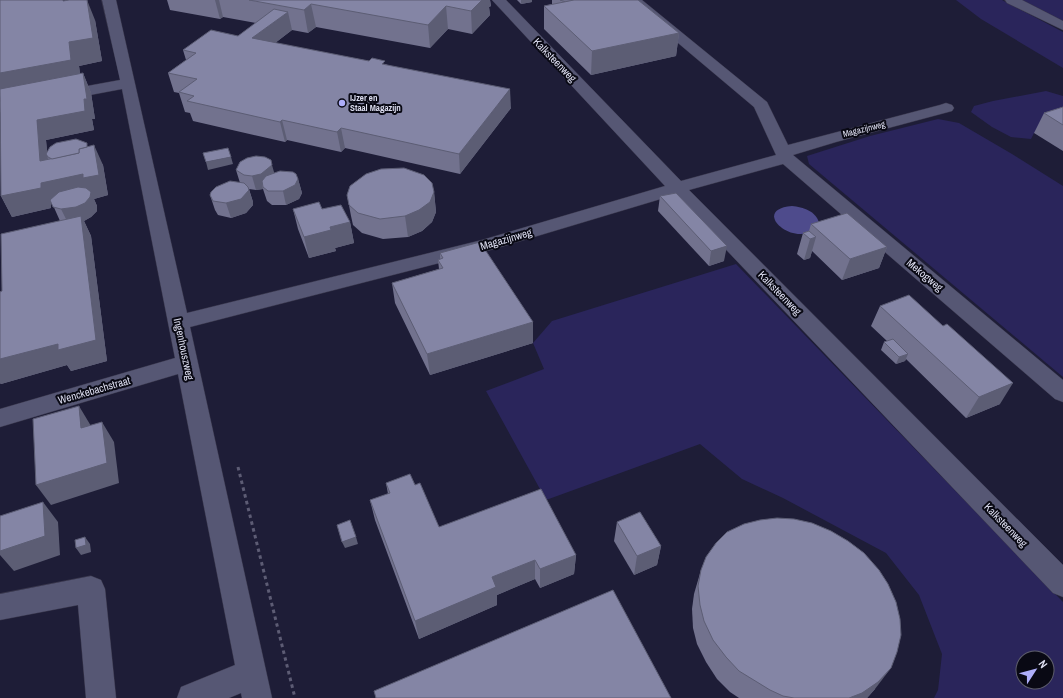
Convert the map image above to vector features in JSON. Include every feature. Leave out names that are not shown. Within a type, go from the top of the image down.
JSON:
[{"type":"street","name":"Ingenhouszweg","points":[[109,0],[128,83],[255,686]]},
{"type":"street","name":"Kalksteenweg","points":[[498,0],[677,188],[1063,584]]},
{"type":"street","points":[[634,0],[761,105],[785,155]]},
{"type":"street","points":[[1012,0],[1063,26]]},
{"type":"street","points":[[0,108],[128,83]]},
{"type":"street","name":"Magazijnweg","points":[[178,323],[487,245],[785,155],[830,138],[946,108]]},
{"type":"street","name":"Mekogweg","points":[[785,155],[1063,393]]},
{"type":"street","name":"Wenckebachstraat","points":[[0,418],[187,363]]},
{"type":"street","points":[[0,607],[91,589],[100,698]]},
{"type":"street","points":[[192,698],[255,686]]},
{"type":"shaded area","points":[[956,0],[1002,0],[1063,32],[1063,68],[981,19]]},
{"type":"shaded area","points":[[1020,0],[1063,0],[1063,22]]},
{"type":"shaded area","points":[[1046,91],[1063,96],[1063,124],[1034,133],[1031,139],[1011,137],[992,127],[971,112],[974,106]]},
{"type":"shaded area","points":[[938,119],[959,123],[1063,186],[1063,377],[809,164],[807,156],[870,136]]},
{"type":"shaded area","points":[[792,206],[808,210],[815,215],[819,223],[807,233],[798,234],[783,228],[774,218],[775,212],[781,208]]},
{"type":"shaded area","points":[[736,264],[1063,602],[1063,698],[934,698],[938,690],[942,654],[919,595],[886,553],[783,498],[742,479],[700,444],[546,500],[486,391],[544,369],[533,343],[552,321]]},
{"type":"building","points":[[0,0],[87,0],[93,38],[69,42],[71,60],[0,73]]},
{"type":"building","points":[[249,0],[482,0],[471,11],[446,6],[428,25],[311,4],[304,10]]},
{"type":"building","points":[[560,0],[574,0],[566,2]]},
{"type":"building","points":[[574,0],[638,0],[679,33],[592,51],[544,6]]},
{"type":"building","name":"IJzer en Staal Magazijn","points":[[274,9],[288,12],[252,38],[369,61],[372,58],[385,61],[382,64],[510,89],[459,154],[341,128],[337,132],[282,120],[280,122],[187,101],[194,96],[179,92],[197,79],[168,73],[196,53],[183,50],[211,30],[238,36]]},
{"type":"building","points":[[83,73],[87,99],[84,99],[85,111],[37,120],[40,161],[79,153],[79,149],[94,145],[99,175],[83,178],[83,174],[41,183],[41,188],[1,196],[0,89]]},
{"type":"building","points":[[1063,107],[1063,125],[1044,113]]},
{"type":"building","points":[[76,139],[87,143],[87,147],[79,149],[79,153],[52,159],[46,154],[50,147],[56,143]]},
{"type":"building","points":[[228,148],[231,157],[206,162],[203,153]]},
{"type":"building","points":[[256,156],[265,157],[271,160],[272,165],[261,174],[252,176],[244,175],[236,170],[240,162],[247,158]]},
{"type":"building","points":[[404,168],[424,175],[432,183],[434,192],[430,202],[419,210],[405,216],[380,219],[358,213],[349,205],[347,195],[350,186],[366,174],[381,169]]},
{"type":"building","points":[[280,171],[293,172],[296,174],[298,179],[295,185],[283,191],[268,191],[263,187],[262,181],[266,176]]},
{"type":"building","points":[[230,181],[244,183],[249,190],[241,199],[226,203],[213,201],[210,195],[211,192],[216,187]]},
{"type":"building","points":[[78,187],[86,188],[91,192],[90,197],[85,203],[76,207],[61,209],[53,207],[50,200],[59,192]]},
{"type":"building","points":[[676,193],[727,246],[711,251],[660,196]]},
{"type":"building","points":[[319,202],[322,209],[341,205],[350,222],[330,227],[331,230],[304,237],[293,209]]},
{"type":"building","points":[[847,213],[887,247],[850,259],[811,224]]},
{"type":"building","points":[[81,216],[96,340],[58,350],[58,344],[0,359],[0,292],[2,291],[1,234]]},
{"type":"building","points":[[809,231],[816,237],[810,239],[803,233]]},
{"type":"building","points":[[480,242],[533,322],[427,354],[392,283],[443,268],[438,260],[443,258],[440,253]]},
{"type":"building","points":[[909,295],[943,326],[947,324],[1013,383],[979,397],[880,306]]},
{"type":"building","points":[[893,339],[908,354],[899,357],[884,342]]},
{"type":"building","points":[[79,406],[81,428],[102,422],[107,463],[36,485],[33,419]]},
{"type":"building","points":[[410,474],[415,485],[420,483],[439,527],[541,489],[576,555],[540,569],[535,560],[492,577],[496,587],[415,621],[370,500],[390,493],[386,483]]},
{"type":"building","points":[[43,502],[45,536],[0,551],[0,516]]},
{"type":"building","points":[[640,512],[661,546],[637,556],[617,522]]},
{"type":"building","points":[[777,518],[794,519],[812,523],[831,531],[848,541],[864,553],[879,570],[888,584],[896,602],[900,619],[901,635],[897,652],[891,668],[878,682],[862,693],[849,698],[794,698],[783,696],[770,690],[739,671],[713,640],[704,621],[700,605],[698,586],[701,570],[706,557],[716,543],[727,532],[744,524]]},
{"type":"building","points":[[350,520],[356,537],[342,542],[337,525]]},
{"type":"building","points":[[85,537],[86,545],[76,548],[75,540]]},
{"type":"building","points":[[613,590],[671,698],[376,698],[374,691]]},
{"type":"place","name":"IJzer en Staal Magazijn","points":[[342,103]]}]
